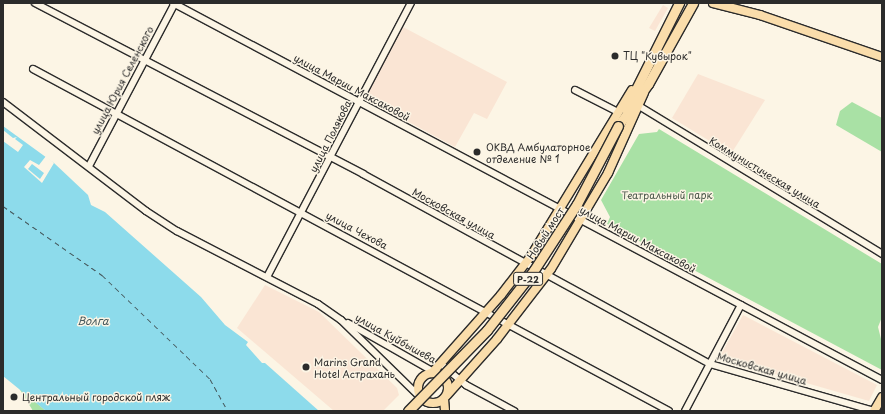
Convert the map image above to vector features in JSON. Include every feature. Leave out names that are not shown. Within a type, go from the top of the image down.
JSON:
[{"type":"highway","points":[[618,126],[638,79],[679,3]]},
{"type":"highway","points":[[618,126],[648,84],[693,3]]},
{"type":"highway","name":"Новый мост","points":[[408,411],[487,330],[534,270],[577,204],[618,126]]},
{"type":"main road","points":[[713,3],[760,15],[882,57]]},
{"type":"main road","points":[[735,3],[760,15]]},
{"type":"main road","points":[[436,411],[424,400],[418,390],[420,381],[441,364],[487,312],[525,263],[559,210],[638,79]]},
{"type":"main road","points":[[424,400],[436,403],[446,397],[509,324],[546,275],[608,173],[648,84]]},
{"type":"main road","points":[[433,372],[441,376],[448,384],[445,411]]},
{"type":"main road","points":[[874,411],[882,397]]},
{"type":"street","name":"Московская улица","points":[[35,3],[330,158],[710,364],[874,411]]},
{"type":"street","name":"улица Юрия Селенского","points":[[89,166],[174,3]]},
{"type":"street","name":"улица Марии Максаковой","points":[[174,3],[358,103],[559,210],[581,219],[882,380]]},
{"type":"street","name":"улица Полякова","points":[[267,277],[303,212],[411,3]]},
{"type":"street","name":"улица Чехова","points":[[33,69],[115,115],[303,212],[670,411]]},
{"type":"street","points":[[575,90],[618,112]]},
{"type":"street","points":[[3,102],[89,166],[146,211],[267,277],[341,320],[424,400]]},
{"type":"street","name":"Коммунистическая улица","points":[[639,106],[882,254]]},
{"type":"street","points":[[685,411],[741,305]]},
{"type":"street","name":"улица Куйбышева","points":[[341,320],[433,372]]},
{"type":"street","points":[[441,364],[460,381],[514,411]]},
{"type":"shaded area","points":[[663,5],[668,8],[655,31],[649,28]]},
{"type":"shaded area","points":[[403,27],[507,82],[487,119],[474,113],[455,147],[370,101],[366,94]]},
{"type":"shaded area","points":[[698,74],[765,100],[731,154],[672,118]]},
{"type":"shaded area","points":[[265,285],[319,312],[397,388],[399,395],[383,411],[334,411],[237,328]]},
{"type":"shaded area","points":[[743,315],[877,385],[869,401],[719,358]]},
{"type":"green space","points":[[852,102],[882,118],[882,152],[836,125],[840,111]]},
{"type":"green space","name":"Театральный парк","points":[[659,129],[882,264],[882,317],[878,327],[882,343],[882,370],[607,224],[610,217],[601,200],[639,134],[657,132]]},
{"type":"green space","points":[[19,388],[46,411],[33,411]]},
{"type":"water","name":"Волга","points":[[3,126],[54,163],[88,195],[91,205],[105,212],[201,297],[225,325],[248,342],[246,345],[262,363],[265,363],[319,411],[46,411],[3,376]]},
{"type":"pier","points":[[3,130],[13,138],[17,137],[15,139],[23,145],[18,152],[3,141]]},
{"type":"pier","points":[[46,156],[54,163],[42,183],[24,167],[30,160],[39,165]],"holes":[[[32,164],[44,173],[40,179],[28,169]]]},
{"type":"ferry route","points":[[3,206],[102,275],[210,379],[228,411]]},
{"type":"place","name":"ТЦ \"Кувырок\"","points":[[615,56]]},
{"type":"place","name":"ОКВД Амбулаторное отделение № 1","points":[[477,152]]},
{"type":"place","name":"Marins Grand Hotel Астрахань","points":[[306,367]]},
{"type":"place","name":"Центральный городской пляж","points":[[14,397]]}]
